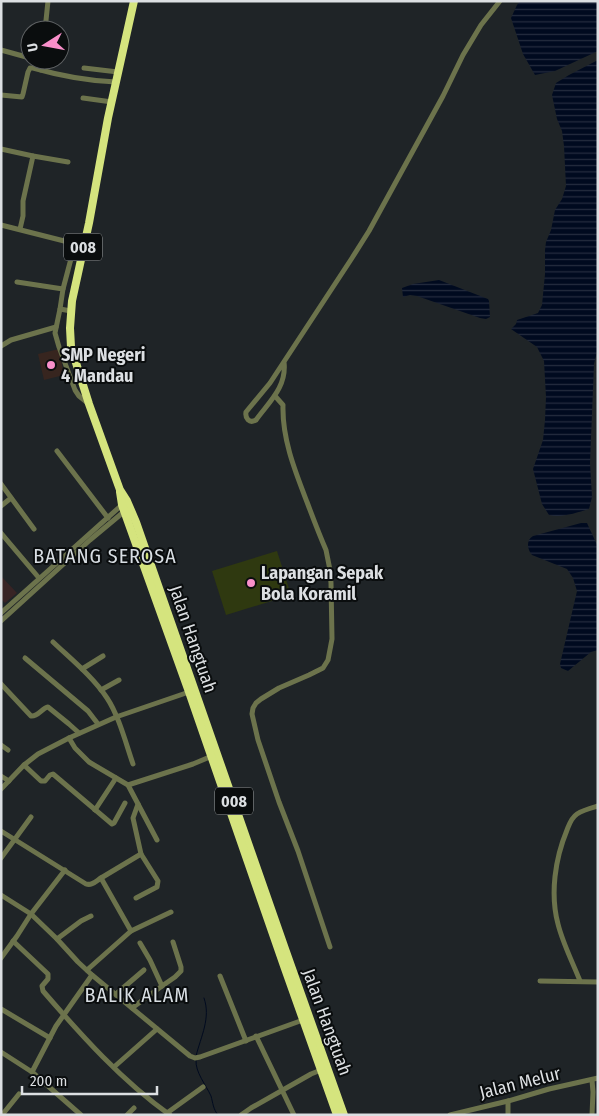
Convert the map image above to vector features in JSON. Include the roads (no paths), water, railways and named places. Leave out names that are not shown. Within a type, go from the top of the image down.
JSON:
[{"type":"highway","name":"008","points":[[89,404],[71,347],[72,301],[134,1]]},
{"type":"highway","name":"Jalan Hangtuah","points":[[89,404],[173,637],[337,1115]]},
{"type":"highway","name":"Jalan Hangtuah","points":[[173,637],[212,756],[292,980],[344,1115]]},
{"type":"street","points":[[46,20],[48,1]]},
{"type":"street","points":[[284,362],[283,382],[275,396],[256,420],[253,422],[247,420],[246,412],[270,383],[365,238],[463,55],[481,25],[499,2]]},
{"type":"street","points":[[1,50],[20,55]]},
{"type":"street","points":[[84,68],[118,72]]},
{"type":"street","points":[[1,95],[22,97],[29,70]]},
{"type":"street","points":[[41,70],[59,76],[116,82]]},
{"type":"street","points":[[83,98],[112,102]]},
{"type":"street","points":[[1,149],[68,162]]},
{"type":"street","points":[[20,229],[23,216],[23,201],[33,156]]},
{"type":"street","points":[[1,225],[83,248]]},
{"type":"street","points":[[83,248],[72,255],[63,289],[55,333],[75,390],[89,404]]},
{"type":"street","points":[[17,282],[63,289]]},
{"type":"street","points":[[60,309],[71,311]]},
{"type":"street","points":[[1,346],[11,340],[56,327]]},
{"type":"street","points":[[275,396],[283,405],[285,438],[296,476],[326,550],[331,583],[332,639],[328,660],[323,668],[279,688],[256,702],[252,714],[270,778],[298,850],[330,947]]},
{"type":"street","points":[[57,451],[108,518]]},
{"type":"street","points":[[1,484],[34,529]]},
{"type":"street","points":[[1,506],[11,498]]},
{"type":"street","points":[[1,621],[108,518],[126,506]]},
{"type":"street","points":[[1,613],[40,578],[90,540],[126,506]]},
{"type":"street","points":[[1,533],[40,578]]},
{"type":"street","points":[[53,642],[82,669],[108,700],[133,764]]},
{"type":"street","points":[[82,669],[103,656]]},
{"type":"street","points":[[25,658],[88,711],[98,724]]},
{"type":"street","points":[[100,690],[119,680]]},
{"type":"street","points":[[1,684],[31,716],[35,716],[48,707],[70,724],[78,733]]},
{"type":"street","points":[[1,789],[24,765],[38,754],[68,738],[116,717],[190,692]]},
{"type":"street","points":[[68,738],[85,758],[101,770],[128,785],[156,840]]},
{"type":"street","points":[[1,745],[8,750]]},
{"type":"street","points":[[128,785],[212,756]]},
{"type":"street","points":[[24,765],[41,781],[45,781],[53,774],[111,824],[113,824],[125,802]]},
{"type":"street","points":[[1,776],[9,781]]},
{"type":"street","points":[[95,810],[116,778]]},
{"type":"street","points":[[136,898],[157,887],[158,884],[141,854],[132,818],[138,804]]},
{"type":"street","points":[[580,981],[561,935],[554,898],[555,884],[562,842],[570,824],[576,814],[598,806]]},
{"type":"street","points":[[1,858],[32,817]]},
{"type":"street","points":[[1,831],[87,885],[92,884],[141,854]]},
{"type":"street","points":[[2,956],[65,870]]},
{"type":"street","points":[[101,878],[131,931]]},
{"type":"street","points":[[1,894],[31,914],[92,975],[190,1056],[197,1057],[303,1020]]},
{"type":"street","points":[[87,970],[131,931],[171,912]]},
{"type":"street","points":[[57,940],[90,916]]},
{"type":"street","points":[[13,941],[48,974],[48,978],[42,986],[43,991],[64,1015],[123,1077],[169,1114],[203,1087]]},
{"type":"street","points":[[132,1008],[181,972],[173,942]]},
{"type":"street","points":[[140,943],[162,986]]},
{"type":"street","points":[[116,994],[144,970]]},
{"type":"street","points":[[32,1072],[64,1015],[92,975]]},
{"type":"street","points":[[220,976],[246,1041]]},
{"type":"street","points":[[540,981],[598,982]]},
{"type":"street","points":[[1,1009],[50,1038]]},
{"type":"street","points":[[114,1067],[157,1029]]},
{"type":"street","points":[[256,1036],[294,1115]]},
{"type":"street","points":[[1,1052],[32,1072],[81,1115]]},
{"type":"street","points":[[241,1115],[282,1090],[321,1070]]},
{"type":"street","points":[[592,1115],[595,1079]]},
{"type":"street","name":"Jalan Melur","points":[[450,1115],[465,1113],[549,1089],[595,1079]]},
{"type":"street","points":[[2,1115],[19,1094]]},
{"type":"street","points":[[508,1101],[508,1115]]},
{"type":"street","points":[[127,1115],[134,1108]]},
{"type":"water","points":[[520,1],[598,1],[598,51],[555,71],[535,75],[523,54],[511,18]]},
{"type":"water","points":[[598,60],[598,348],[594,364],[590,463],[592,497],[589,509],[569,515],[554,516],[549,515],[542,504],[533,469],[543,440],[546,397],[544,361],[537,347],[511,329],[517,320],[538,313],[542,305],[546,242],[551,230],[555,210],[562,199],[566,186],[562,131],[557,119],[552,95],[556,83]]},
{"type":"water","points":[[439,280],[488,299],[490,317],[486,319],[480,318],[417,296],[403,297],[402,288],[413,284]]},
{"type":"water","points":[[587,523],[598,547],[598,650],[591,652],[568,671],[561,668],[560,664],[577,591],[573,578],[567,569],[532,555],[528,545],[529,540],[533,536]]},
{"type":"waterway","points":[[196,1056],[206,1020],[204,998]]},
{"type":"waterway","points":[[196,1060],[199,1074],[211,1096],[218,1115]]},
{"type":"place","name":"SMP Negeri 4 Mandau","points":[[51,365]]},
{"type":"place","name":"Lapangan Sepak Bola Koramil","points":[[251,583]]},
{"type":"district","name":"BATANG SEROSA","points":[[105,556]]},
{"type":"district","name":"BALIK ALAM","points":[[137,995]]}]
